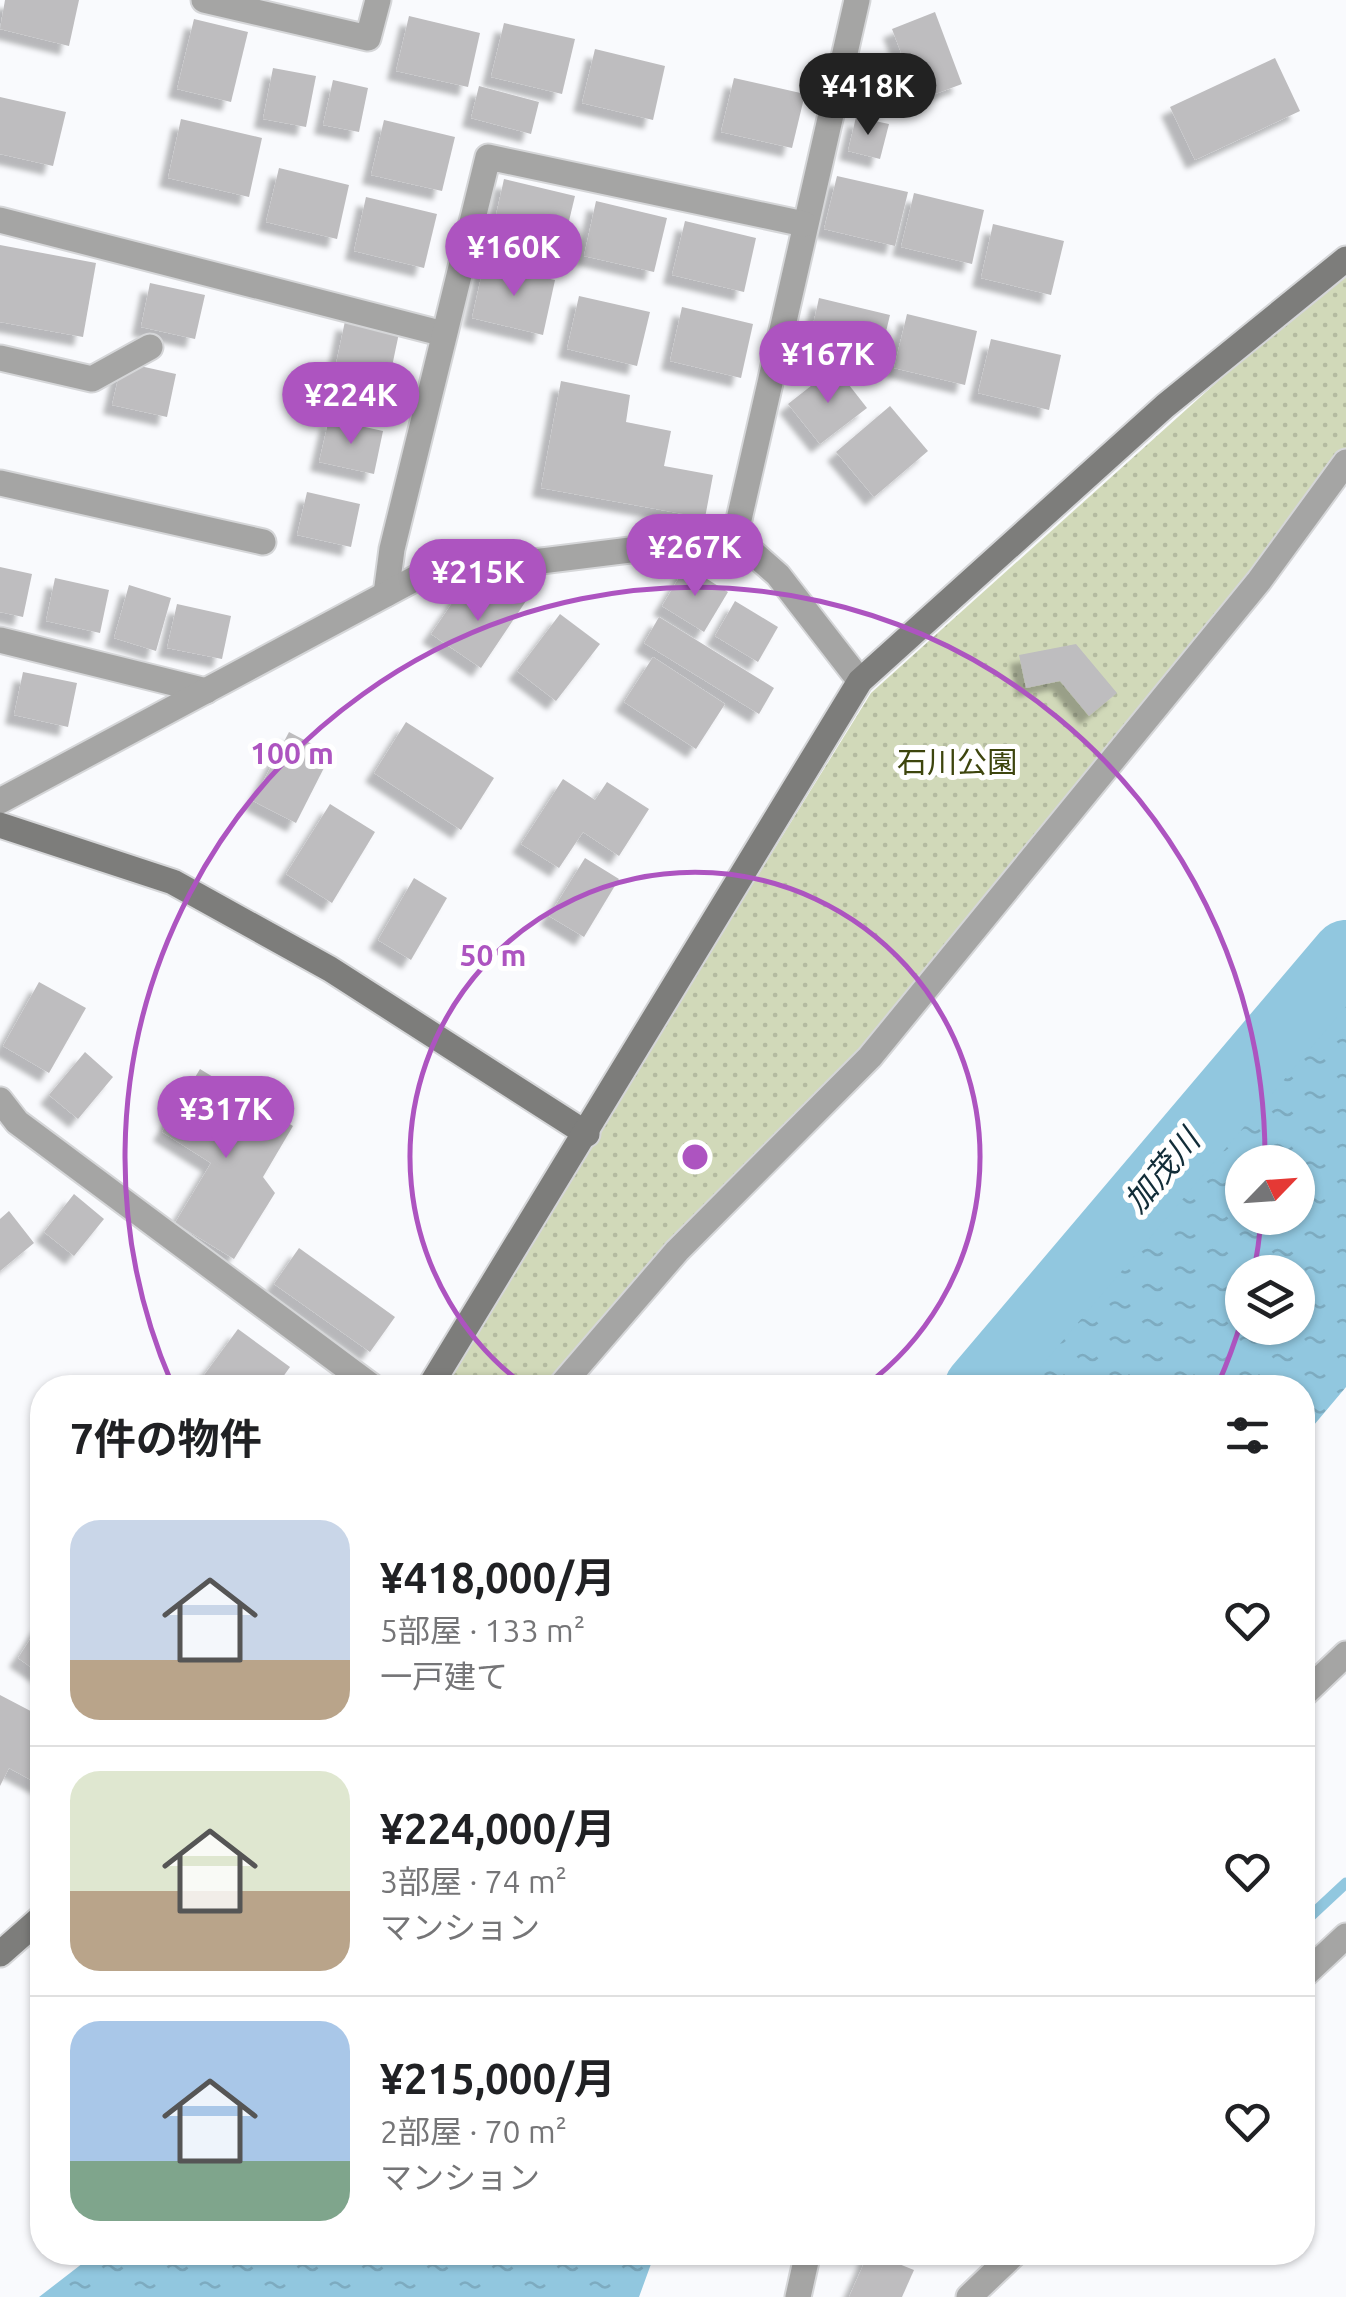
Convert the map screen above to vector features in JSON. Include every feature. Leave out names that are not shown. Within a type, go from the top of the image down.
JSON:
[{"type":"street","points":[[204,0],[368,38],[378,0]]},
{"type":"street","points":[[734,537],[857,0]]},
{"type":"street","points":[[386,594],[392,549],[488,156],[804,224]]},
{"type":"street","points":[[0,220],[444,334]]},
{"type":"street","points":[[437,1375],[588,1134],[860,681],[1165,406],[1346,259]]},
{"type":"street","points":[[0,358],[92,379],[150,347]]},
{"type":"street","points":[[570,1375],[677,1251],[870,1057],[1258,581],[1346,462]]},
{"type":"street","points":[[0,483],[263,542]]},
{"type":"street","points":[[0,801],[420,576],[734,537],[778,575],[860,681]]},
{"type":"street","points":[[0,640],[206,691]]},
{"type":"street","points":[[0,826],[173,882],[330,969],[588,1134]]},
{"type":"street","points":[[0,1100],[17,1122],[357,1375]]},
{"type":"street","points":[[1315,1684],[1346,1654]]},
{"type":"street","points":[[0,1954],[30,1928]]},
{"type":"street","points":[[1315,1966],[1346,1936]]},
{"type":"street","points":[[798,2297],[805,2265]]},
{"type":"street","points":[[969,2297],[1002,2265]]},
{"type":"green space","name":"石川公園","points":[[1346,266],[1346,450],[1250,582],[861,1050],[554,1375],[448,1375],[871,693]]},
{"type":"water","points":[[1346,997],[1346,1387],[1315,1424],[1315,1375],[1015,1375]]},
{"type":"water","points":[[80,2265],[651,2265],[639,2297],[39,2297]]},
{"type":"building","points":[[5,0],[79,0],[69,46],[0,29]]},
{"type":"building","points":[[935,12],[962,84],[919,100],[892,29]]},
{"type":"building","points":[[409,16],[480,33],[468,87],[396,71]]},
{"type":"building","points":[[194,19],[248,32],[231,102],[177,89]]},
{"type":"building","points":[[504,23],[575,39],[562,94],[491,77]]},
{"type":"building","points":[[595,49],[665,66],[653,120],[582,103]]},
{"type":"building","points":[[1275,58],[1300,111],[1195,160],[1170,107]]},
{"type":"building","points":[[273,68],[316,76],[306,127],[263,119]]},
{"type":"building","points":[[734,78],[805,94],[792,148],[721,132]]},
{"type":"building","points":[[333,80],[368,88],[359,132],[323,125]]},
{"type":"building","points":[[479,86],[539,102],[531,134],[471,118]]},
{"type":"building","points":[[0,97],[66,112],[53,166],[0,154]]},
{"type":"building","points":[[856,117],[889,124],[880,159],[848,151]]},
{"type":"building","points":[[181,119],[262,138],[249,197],[168,178]]},
{"type":"building","points":[[384,120],[455,137],[442,191],[371,175]]},
{"type":"building","points":[[279,168],[349,185],[337,239],[266,222]]},
{"type":"building","points":[[837,176],[908,192],[895,246],[824,229]]},
{"type":"building","points":[[504,179],[575,196],[562,250],[492,233]]},
{"type":"building","points":[[914,193],[984,210],[972,264],[901,247]]},
{"type":"building","points":[[366,197],[437,214],[424,268],[354,251]]},
{"type":"building","points":[[596,201],[667,218],[654,272],[584,256]]},
{"type":"building","points":[[685,221],[756,238],[744,292],[672,275]]},
{"type":"building","points":[[993,224],[1064,241],[1051,295],[981,278]]},
{"type":"building","points":[[0,245],[96,263],[83,337],[0,322]]},
{"type":"building","points":[[484,264],[555,280],[543,335],[472,318]]},
{"type":"building","points":[[150,283],[205,295],[195,339],[141,327]]},
{"type":"building","points":[[579,296],[650,312],[637,366],[567,349]]},
{"type":"building","points":[[819,298],[890,315],[877,369],[807,352]]},
{"type":"building","points":[[682,307],[753,324],[741,378],[670,361]]},
{"type":"building","points":[[907,314],[977,331],[965,385],[894,368]]},
{"type":"building","points":[[345,321],[399,333],[390,376],[336,364]]},
{"type":"building","points":[[991,339],[1061,355],[1049,410],[978,393]]},
{"type":"building","points":[[122,362],[176,374],[167,417],[112,405]]},
{"type":"building","points":[[835,367],[867,408],[820,444],[788,404]]},
{"type":"building","points":[[561,381],[630,395],[626,422],[671,431],[664,466],[713,475],[705,518],[541,488]]},
{"type":"building","points":[[890,406],[928,451],[874,497],[836,452]]},
{"type":"building","points":[[329,419],[383,431],[374,474],[319,462]]},
{"type":"building","points":[[307,492],[360,504],[351,547],[297,535]]},
{"type":"building","points":[[686,566],[728,592],[704,632],[662,606]]},
{"type":"building","points":[[0,567],[32,574],[23,617],[0,612]]},
{"type":"building","points":[[55,578],[109,590],[100,633],[46,621]]},
{"type":"building","points":[[129,585],[171,598],[156,651],[114,638]]},
{"type":"building","points":[[501,585],[526,601],[481,668],[431,634],[461,590],[486,607]]},
{"type":"building","points":[[735,601],[778,627],[758,662],[715,636]]},
{"type":"building","points":[[177,604],[231,616],[222,659],[167,648]]},
{"type":"building","points":[[560,614],[600,644],[556,701],[517,671]]},
{"type":"building","points":[[659,617],[774,688],[759,714],[644,643]]},
{"type":"building","points":[[1076,644],[1117,693],[1089,716],[1060,681],[1026,688],[1019,655]]},
{"type":"building","points":[[653,657],[725,704],[696,749],[624,702]]},
{"type":"building","points":[[23,672],[77,683],[68,727],[14,715]]},
{"type":"building","points":[[406,722],[494,778],[461,830],[374,773]]},
{"type":"building","points":[[289,732],[331,754],[296,823],[253,801]]},
{"type":"building","points":[[563,779],[595,800],[607,782],[649,809],[619,856],[583,832],[559,868],[521,844]]},
{"type":"building","points":[[330,804],[375,832],[332,903],[286,874]]},
{"type":"building","points":[[585,858],[619,879],[584,937],[549,916]]},
{"type":"building","points":[[414,878],[447,898],[411,960],[378,940]]},
{"type":"building","points":[[39,982],[86,1008],[49,1073],[3,1046]]},
{"type":"building","points":[[85,1052],[113,1077],[78,1119],[49,1095]]},
{"type":"building","points":[[200,1069],[293,1126],[263,1177],[275,1193],[234,1259],[175,1223],[211,1163],[162,1132]]},
{"type":"building","points":[[74,1194],[104,1219],[74,1256],[44,1232]]},
{"type":"building","points":[[9,1211],[34,1243],[0,1271],[0,1219]]},
{"type":"building","points":[[299,1248],[395,1317],[370,1352],[274,1284]]},
{"type":"building","points":[[238,1329],[290,1367],[284,1375],[204,1375]]},
{"type":"building","points":[[30,1640],[30,1666],[18,1658]]},
{"type":"building","points":[[0,1695],[30,1711],[30,1779],[9,1768],[0,1786]]},
{"type":"building","points":[[863,2265],[902,2265],[914,2270],[902,2297],[849,2297]]},
{"type":"waterway","name":"加茂川","points":[[989,1375],[1346,954]]},
{"type":"waterway","points":[[1315,1912],[1346,1883]]}]
